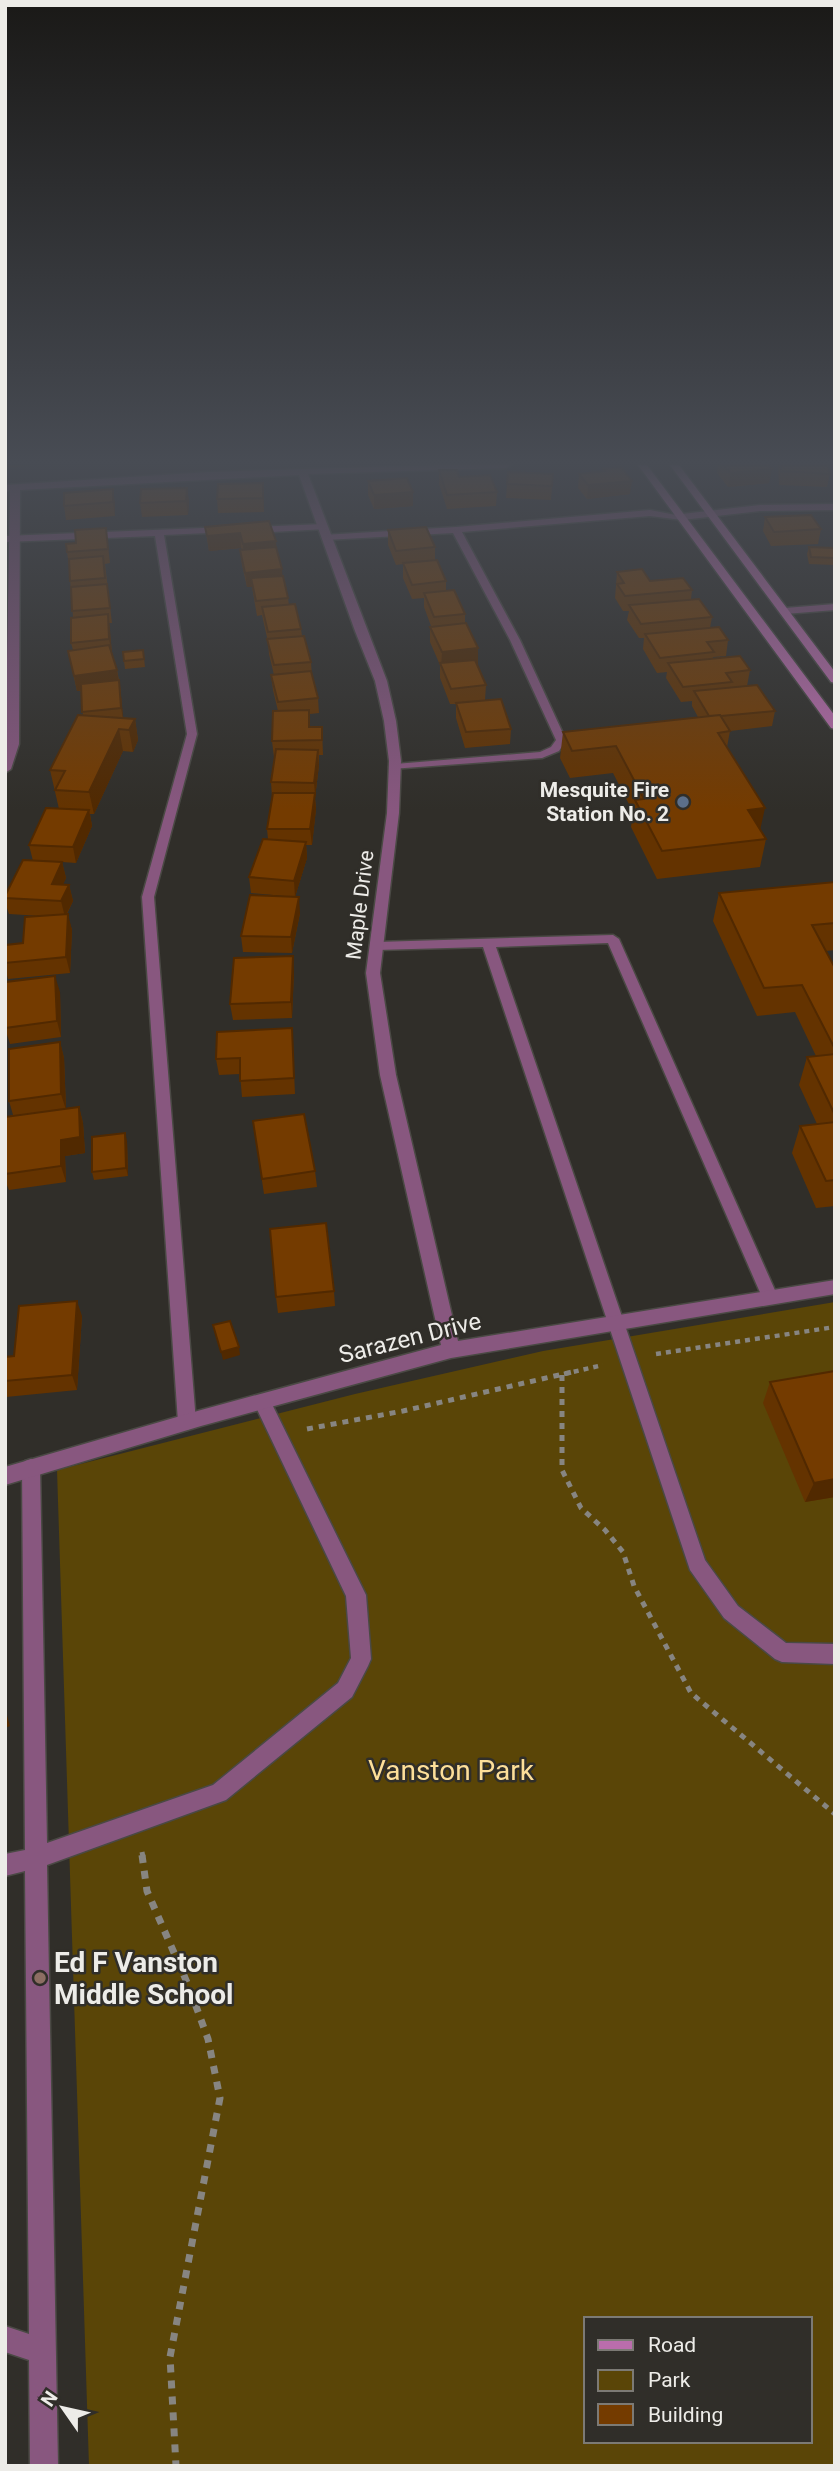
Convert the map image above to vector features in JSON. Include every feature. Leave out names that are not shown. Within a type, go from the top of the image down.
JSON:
[{"type":"main road","points":[[729,580],[835,725]]},
{"type":"main road","points":[[762,580],[835,680]]},
{"type":"street","points":[[5,769],[13,744],[11,580]]},
{"type":"street","name":"Maple Drive","points":[[342,580],[381,681],[390,721],[395,767],[393,813],[373,973],[388,1075],[451,1350]]},
{"type":"street","name":"Sarazen Drive","points":[[5,1476],[187,1422],[451,1350],[835,1287]]},
{"type":"lane","points":[[167,580],[192,734],[148,897],[187,1422]]},
{"type":"lane","points":[[395,767],[542,755],[555,749],[561,740],[515,640],[483,580]]},
{"type":"lane","points":[[785,611],[835,607]]},
{"type":"lane","points":[[377,946],[613,939],[770,1297]]},
{"type":"lane","points":[[488,942],[697,1564],[731,1612],[782,1652],[835,1654]]},
{"type":"lane","points":[[5,1864],[36,1858],[219,1793],[345,1690],[361,1659],[356,1595],[262,1401]]},
{"type":"lane","points":[[31,1467],[44,2466]]},
{"type":"lane","points":[[5,2339],[43,2351]]},
{"type":"path","points":[[276,1430],[322,1428],[627,1359],[835,1328]]},
{"type":"path","points":[[562,1375],[562,1470],[581,1508],[606,1530],[623,1552],[634,1586],[691,1693],[835,1814]]},
{"type":"path","points":[[139,1822],[147,1891],[189,1987],[208,2039],[220,2098],[170,2357],[176,2466]]},
{"type":"green space","name":"Vanston Park","points":[[835,1302],[835,2466],[89,2466],[57,1470],[355,1394],[543,1351]]},
{"type":"building","points":[[252,580],[284,580],[288,598],[256,601]]},
{"type":"building","points":[[410,580],[446,581],[412,585]]},
{"type":"building","points":[[622,580],[685,580],[692,590],[625,596],[617,584],[624,583]]},
{"type":"building","points":[[107,584],[110,608],[72,611],[71,587]]},
{"type":"building","points":[[454,590],[465,614],[434,617],[424,593]]},
{"type":"building","points":[[699,599],[712,617],[641,624],[629,605]]},
{"type":"building","points":[[295,604],[301,629],[268,632],[262,607]]},
{"type":"building","points":[[108,614],[109,639],[71,643],[71,618]]},
{"type":"building","points":[[466,623],[478,648],[442,652],[430,627]]},
{"type":"building","points":[[719,627],[728,640],[707,642],[714,652],[660,658],[645,634]]},
{"type":"building","points":[[304,636],[311,662],[274,665],[267,639]]},
{"type":"building","points":[[109,645],[117,670],[74,676],[68,651]]},
{"type":"building","points":[[143,650],[144,659],[124,661],[123,652]]},
{"type":"building","points":[[740,656],[750,670],[726,673],[732,682],[683,687],[668,663]]},
{"type":"building","points":[[475,660],[486,685],[451,689],[440,663]]},
{"type":"building","points":[[311,671],[318,698],[278,702],[271,675]]},
{"type":"building","points":[[119,680],[121,708],[82,712],[81,684]]},
{"type":"building","points":[[757,685],[775,711],[709,716],[694,691]]},
{"type":"building","points":[[501,699],[511,729],[466,732],[456,703]]},
{"type":"building","points":[[309,710],[309,727],[322,727],[322,740],[272,741],[273,711]]},
{"type":"building","points":[[78,715],[135,719],[129,730],[119,729],[89,792],[55,790],[65,771],[50,770]]},
{"type":"building","name":"Mesquite Fire Station No. 2","points":[[720,715],[730,731],[718,733],[765,808],[748,810],[766,839],[662,851],[635,800],[644,799],[616,746],[572,751],[563,732]]},
{"type":"building","points":[[276,749],[318,750],[314,783],[271,782]]},
{"type":"building","points":[[273,793],[315,793],[310,829],[267,829]]},
{"type":"building","points":[[46,808],[89,810],[73,847],[29,845]]},
{"type":"building","points":[[263,839],[306,842],[294,881],[249,877]]},
{"type":"building","points":[[23,860],[62,862],[52,884],[69,885],[61,901],[5,898]]},
{"type":"building","points":[[835,882],[835,923],[812,925],[835,968],[835,1049],[802,985],[764,988],[719,893]]},
{"type":"building","points":[[250,895],[299,897],[291,937],[241,936]]},
{"type":"building","points":[[68,914],[66,957],[5,963],[6,945],[23,943],[25,917]]},
{"type":"building","points":[[293,956],[291,1002],[230,1004],[234,958]]},
{"type":"building","points":[[55,976],[57,1021],[5,1028],[6,982]]},
{"type":"building","points":[[292,1028],[294,1078],[240,1081],[240,1058],[216,1059],[217,1032]]},
{"type":"building","points":[[60,1042],[61,1094],[9,1101],[9,1049]]},
{"type":"building","points":[[835,1054],[835,1115],[807,1057]]},
{"type":"building","points":[[79,1107],[80,1137],[61,1140],[61,1166],[5,1174],[5,1117]]},
{"type":"building","points":[[304,1114],[315,1171],[262,1179],[253,1121]]},
{"type":"building","points":[[835,1122],[835,1180],[826,1181],[800,1126]]},
{"type":"building","points":[[125,1133],[126,1168],[92,1172],[92,1137]]},
{"type":"building","points":[[326,1223],[334,1291],[276,1297],[270,1229]]},
{"type":"building","points":[[77,1301],[72,1375],[5,1381],[5,1357],[14,1356],[19,1306]]},
{"type":"building","points":[[230,1321],[239,1347],[221,1352],[213,1325]]},
{"type":"building","points":[[835,1371],[835,1479],[814,1483],[770,1382]]},
{"type":"place","name":"Mesquite Fire Station No. 2","points":[[683,802]]},
{"type":"place","name":"Ed F Vanston Middle School","points":[[40,1978]]}]
